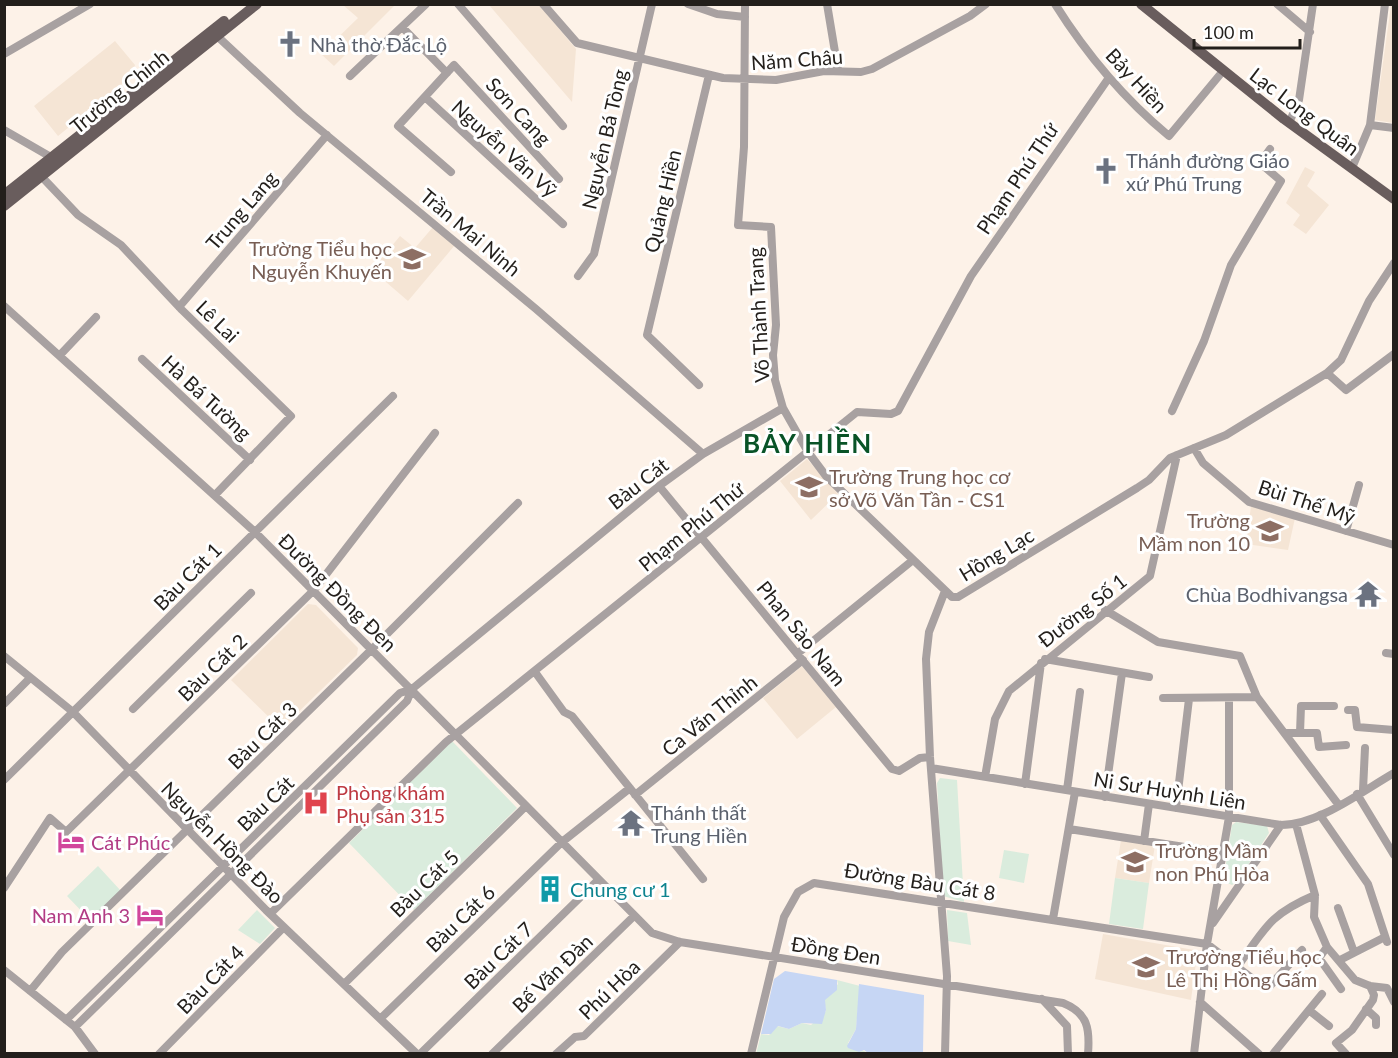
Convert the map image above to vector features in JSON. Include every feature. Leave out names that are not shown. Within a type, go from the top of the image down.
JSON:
[{"type":"main road","name":"Trường Chinh","points":[[105,121],[245,4]]},
{"type":"main road","name":"Trường Chinh","points":[[4,195],[56,160],[257,4]]},
{"type":"main road","name":"Lạc Long Quân","points":[[1141,4],[1289,123],[1394,199]]},
{"type":"main road","name":"Trường Chinh","points":[[4,206],[41,176],[56,160]]},
{"type":"street","points":[[4,54],[90,4]]},
{"type":"street","points":[[350,76],[426,4]]},
{"type":"street","points":[[458,4],[563,126]]},
{"type":"street","name":"Năm Châu","points":[[543,4],[576,43],[709,75],[745,80],[776,80],[838,70],[861,72],[872,69],[970,16],[986,4]]},
{"type":"street","name":"Nguyễn Bá Tòng","points":[[578,276],[594,254],[652,4]]},
{"type":"street","points":[[688,4],[725,15],[745,17]]},
{"type":"street","name":"Võ Thành Trang","points":[[745,4],[744,147],[738,225],[771,227],[776,325],[772,355],[775,380],[783,408],[808,452],[835,485],[945,591]]},
{"type":"street","points":[[827,4],[838,70]]},
{"type":"street","name":"Bảy Hiền","points":[[1055,4],[1108,78],[1137,109],[1169,136],[1223,71]]},
{"type":"street","points":[[1276,4],[1310,32]]},
{"type":"street","points":[[1289,123],[1299,100],[1313,4]]},
{"type":"street","points":[[1352,168],[1370,125],[1385,4]]},
{"type":"street","points":[[402,27],[447,73],[398,126],[451,172]]},
{"type":"street","name":"Trần Mai Ninh","points":[[217,36],[327,135],[543,315],[703,454]]},
{"type":"street","name":"Sơn Cang","points":[[447,73],[454,65],[559,179]]},
{"type":"street","name":"Quảng Hiền","points":[[699,385],[647,335],[709,75]]},
{"type":"street","name":"Phạm Phú Thứ","points":[[457,735],[857,412],[891,414],[899,410],[971,276],[1108,78]]},
{"type":"street","name":"Nguyễn Văn Vỹ","points":[[424,97],[563,224]]},
{"type":"street","points":[[1370,125],[1394,128]]},
{"type":"street","points":[[4,130],[56,160]]},
{"type":"street","name":"Trung Lang","points":[[179,307],[327,135]]},
{"type":"street","points":[[1172,411],[1204,341],[1230,265],[1281,181],[1260,163],[1270,149]]},
{"type":"street","name":"Lê Lai","points":[[41,176],[78,216],[121,245],[179,307],[291,416],[215,495]]},
{"type":"street","name":"Hồng Lạc","points":[[945,1053],[947,985],[930,757],[927,646],[932,621],[945,591],[952,597],[958,597],[1147,481],[1167,460],[1226,435],[1327,373],[1341,360],[1369,302],[1394,263]]},
{"type":"street","name":"Đường Đồng Đen","points":[[4,306],[255,532],[634,916]]},
{"type":"street","points":[[60,355],[96,317]]},
{"type":"street","points":[[1327,373],[1346,390],[1394,354]]},
{"type":"street","name":"Hà Bá Tường","points":[[142,359],[250,460]]},
{"type":"street","name":"Bàu Cát 1","points":[[4,780],[393,396]]},
{"type":"street","name":"Bàu Cát","points":[[66,1020],[400,693],[412,689],[659,486],[703,454],[783,408]]},
{"type":"street","name":"Bàu Cát 2","points":[[4,888],[50,818],[66,832],[314,590],[435,433]]},
{"type":"street","name":"Bùi Thế Mỹ","points":[[1194,448],[1203,462],[1249,502],[1394,545]]},
{"type":"street","name":"Đường Số 1","points":[[985,777],[995,719],[1001,703],[1014,684],[1105,610],[1142,585],[1151,573],[1177,455]]},
{"type":"street","points":[[1346,531],[1359,485]]},
{"type":"street","name":"Phan Sào Nam","points":[[659,486],[892,769],[899,771],[920,758],[930,757]]},
{"type":"street","name":"Bàu Cát 3","points":[[30,991],[62,952],[518,503]]},
{"type":"street","name":"Ca Văn Thỉnh","points":[[562,842],[633,792],[800,657],[913,560]]},
{"type":"street","points":[[133,709],[251,593]]},
{"type":"street","points":[[1105,610],[1158,642],[1240,656],[1257,698],[1338,804]]},
{"type":"street","name":"Nguyễn Hồng Đào","points":[[4,656],[73,712],[270,914],[419,1053]]},
{"type":"street","points":[[1025,784],[1043,661],[1149,677]]},
{"type":"street","points":[[535,672],[564,712],[572,716],[702,879]]},
{"type":"street","points":[[1105,797],[1122,673]]},
{"type":"street","points":[[4,704],[30,678]]},
{"type":"street","name":"Bàu Cát","points":[[75,1027],[407,701],[412,689]]},
{"type":"street","points":[[1053,919],[1069,829],[1080,692]]},
{"type":"street","points":[[1163,698],[1257,698]]},
{"type":"street","points":[[1176,808],[1189,699]]},
{"type":"street","points":[[1194,1053],[1207,944],[1229,817],[1229,699]]},
{"type":"street","points":[[1300,733],[1301,706],[1334,706]]},
{"type":"street","points":[[1348,710],[1355,710],[1357,727],[1394,730]]},
{"type":"street","points":[[1285,734],[1317,733],[1318,747],[1346,745]]},
{"type":"street","points":[[270,914],[457,735]]},
{"type":"street","points":[[1365,747],[1360,792],[1394,855]]},
{"type":"street","name":"Ni Sư Huỳnh Liên","points":[[931,768],[1281,825],[1296,824],[1320,815],[1393,776]]},
{"type":"street","points":[[317,774],[324,782]]},
{"type":"street","points":[[1144,841],[1149,804]]},
{"type":"street","name":"Bàu Cát 5","points":[[344,984],[526,806]]},
{"type":"street","points":[[1320,815],[1368,884],[1386,939],[1341,960]]},
{"type":"street","points":[[1296,824],[1315,895],[1314,917],[1327,947],[1341,960],[1355,980],[1389,990],[1394,1002]]},
{"type":"street","points":[[1210,928],[1281,825]]},
{"type":"street","points":[[1069,829],[1223,854]]},
{"type":"street","name":"Bàu Cát 6","points":[[381,1018],[562,842]]},
{"type":"street","name":"Bàu Cát 7","points":[[419,1053],[598,880]]},
{"type":"street","name":"Đường Bàu Cát 8","points":[[751,1053],[773,957],[788,908],[798,892],[808,884],[825,883],[1207,944]]},
{"type":"street","points":[[1238,966],[1273,917],[1289,906],[1315,895]]},
{"type":"street","points":[[1338,908],[1354,952]]},
{"type":"street","name":"Đồng Đen","points":[[634,916],[656,935],[681,942],[1068,1005],[1082,1015],[1089,1032],[1088,1053]]},
{"type":"street","name":"Bế Văn Đàn","points":[[492,1053],[634,916]]},
{"type":"street","name":"Bàu Cát 4","points":[[159,1053],[284,927]]},
{"type":"street","points":[[145,942],[153,950]]},
{"type":"street","name":"Phú Hòa","points":[[556,1053],[575,1038],[584,1036],[681,942]]},
{"type":"street","points":[[1207,944],[1262,986],[1269,987],[1302,950]]},
{"type":"street","points":[[1327,947],[1319,958],[1341,989]]},
{"type":"street","points":[[4,970],[75,1027],[95,1053]]},
{"type":"street","points":[[1340,1050],[1374,995],[1370,986]]},
{"type":"street","points":[[1273,1053],[1322,994]]},
{"type":"street","points":[[1041,999],[1067,1026],[1068,1053]]},
{"type":"street","points":[[1200,1002],[1258,1053]]},
{"type":"street","points":[[1366,1009],[1376,1018],[1376,1025]]},
{"type":"street","points":[[1310,1011],[1329,1026]]},
{"type":"shaded area","points":[[343,5],[395,5],[334,66],[321,54],[358,18]]},
{"type":"shaded area","points":[[489,5],[539,5],[576,49],[572,102]]},
{"type":"shaded area","points":[[1391,5],[1394,5],[1393,123],[1375,120]]},
{"type":"shaded area","points":[[115,41],[135,65],[132,76],[58,136],[34,106]]},
{"type":"shaded area","points":[[1305,167],[1315,172],[1307,186],[1329,205],[1306,234],[1293,225],[1300,215],[1286,203]]},
{"type":"shaded area","name":"Trường Tiểu học Nguyễn Khuyến","points":[[433,227],[455,245],[408,301],[372,270],[400,236],[415,248]]},
{"type":"shaded area","name":"Trường Trung học cơ sở Võ Văn Tần - CS1","points":[[807,459],[838,494],[811,520],[780,481]]},
{"type":"shaded area","name":"Trường Mầm non 10","points":[[1251,506],[1295,518],[1288,550],[1246,544]]},
{"type":"shaded area","points":[[308,604],[316,605],[358,648],[357,655],[283,727],[279,727],[231,680]]},
{"type":"shaded area","points":[[802,666],[836,707],[797,739],[763,698]]},
{"type":"shaded area","name":"Trường Mầm non Phú Hòa","points":[[1121,840],[1155,845],[1149,883],[1115,878]]},
{"type":"shaded area","name":"Trươờng Tiểu học Lê Thị Hồng Gấm","points":[[1103,934],[1194,950],[1197,955],[1191,1000],[1095,979]]},
{"type":"green space","points":[[452,741],[517,808],[414,910],[349,843]]},
{"type":"green space","points":[[940,778],[957,780],[964,902],[943,896],[937,783]]},
{"type":"green space","points":[[1236,822],[1267,826],[1269,833],[1237,882],[1232,885],[1225,882],[1224,876],[1232,825]]},
{"type":"green space","points":[[1004,850],[1029,854],[1024,883],[999,878]]},
{"type":"green space","points":[[98,866],[121,891],[90,920],[67,896]]},
{"type":"green space","points":[[1115,878],[1149,883],[1143,929],[1109,924]]},
{"type":"green space","points":[[257,910],[275,928],[260,944],[238,930]]},
{"type":"green space","points":[[947,910],[967,913],[971,945],[948,941]]},
{"type":"green space","points":[[837,980],[860,986],[856,1029],[848,1043],[868,1053],[756,1054],[761,1034],[769,1035],[777,1026],[789,1029],[802,1023],[811,1025],[826,1011],[824,1000],[838,984]]},
{"type":"water","points":[[785,971],[837,980],[837,990],[825,1000],[826,1010],[822,1024],[802,1023],[789,1029],[778,1026],[771,1034],[761,1034],[774,979]]},
{"type":"water","points":[[859,984],[924,995],[923,1053],[868,1053],[864,1050],[859,1052],[848,1048],[856,1029]]},
{"type":"place","name":"Nhà thờ Đắc Lộ","points":[[290,44]]},
{"type":"place","name":"Thánh đường Giáo xứ Phú Trung","points":[[1106,171]]},
{"type":"place","name":"Trường Tiểu học Nguyễn Khuyến","points":[[412,259]]},
{"type":"place","name":"Trường Trung học cơ sở Võ Văn Tần - CS1","points":[[809,487]]},
{"type":"place","name":"Trường Mầm non 10","points":[[1270,531]]},
{"type":"place","name":"Chùa Bodhivangsa","points":[[1368,594]]},
{"type":"place","name":"Phòng khám Phụ sản 315","points":[[316,803]]},
{"type":"place","name":"Thánh thất Trung Hiền","points":[[631,823]]},
{"type":"place","name":"Cát Phúc","points":[[71,842]]},
{"type":"place","name":"Trường Mầm non Phú Hòa","points":[[1135,862]]},
{"type":"place","name":"Chung cư 1","points":[[550,889]]},
{"type":"place","name":"Nam Anh 3","points":[[150,915]]},
{"type":"place","name":"Trươờng Tiểu học Lê Thị Hồng Gấm","points":[[1146,967]]},
{"type":"district","name":"BẢY HIỀN","points":[[808,443]]}]
